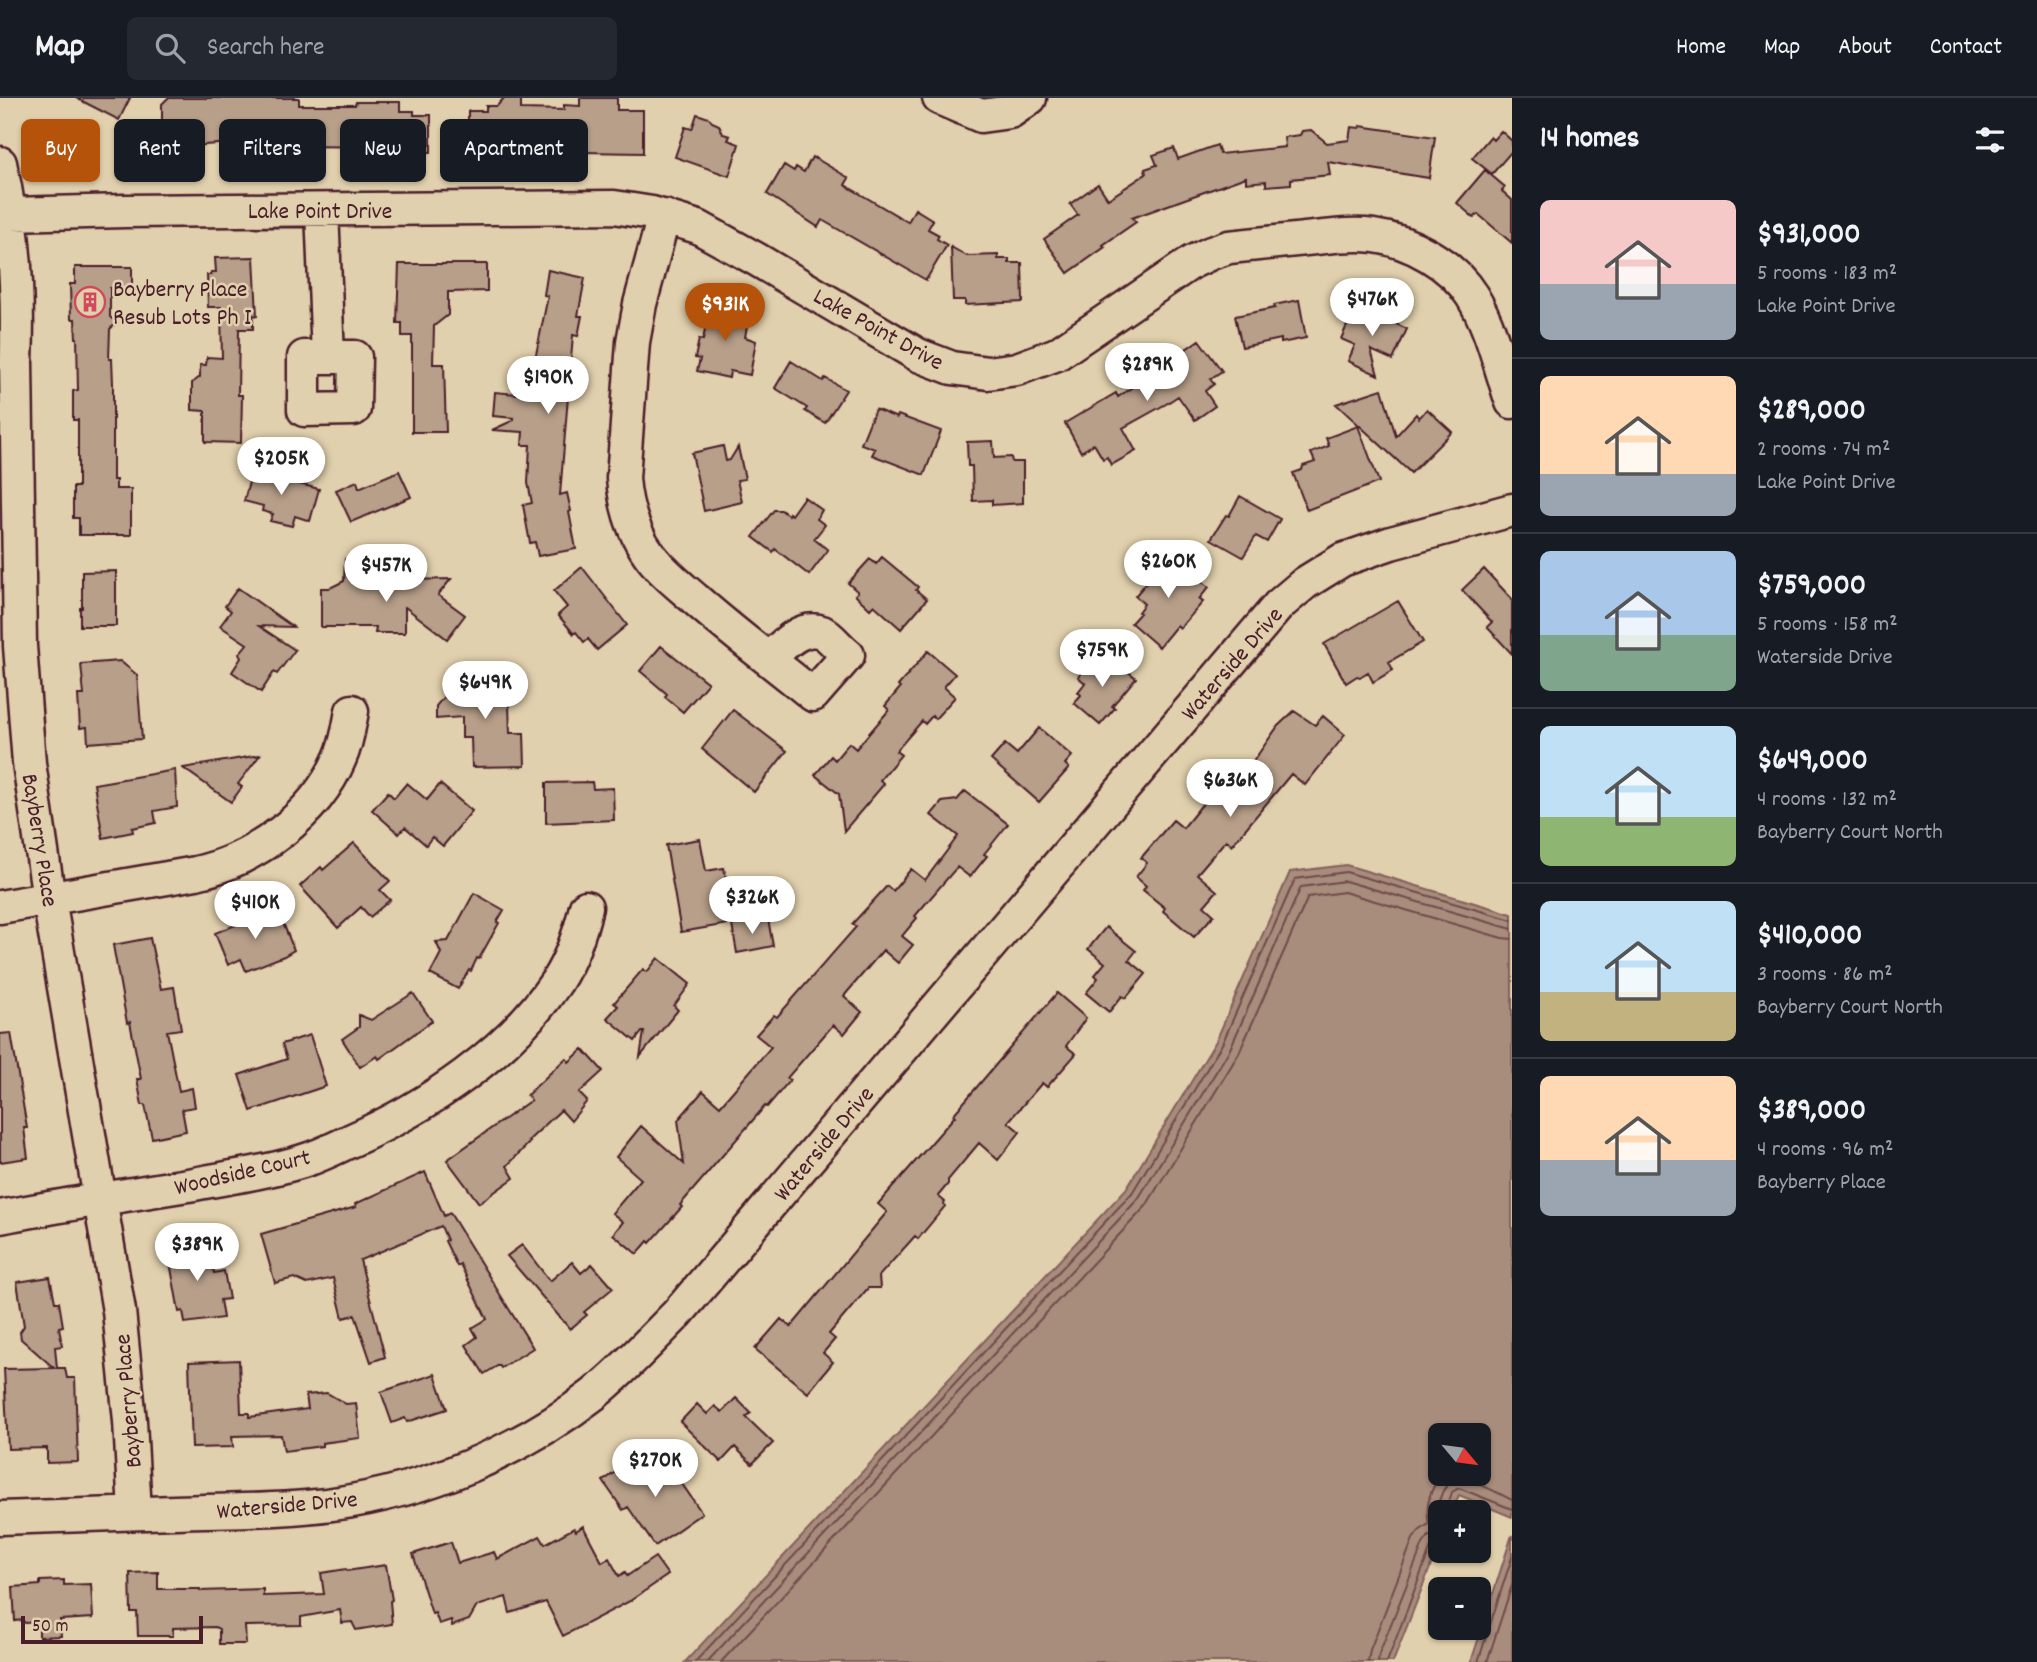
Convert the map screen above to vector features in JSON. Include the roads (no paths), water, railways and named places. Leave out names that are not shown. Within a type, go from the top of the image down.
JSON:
[{"type":"street","points":[[939,98],[981,116],[1010,112],[1030,98]]},
{"type":"street","name":"Bayberry Place","points":[[0,163],[15,251],[20,646],[29,763],[49,899],[119,1311],[130,1421],[135,1513]]},
{"type":"street","name":"Lake Point Drive","points":[[10,214],[614,207],[664,216],[698,227],[918,355],[952,368],[988,373],[1017,369],[1057,354],[1192,262],[1211,253],[1229,247],[1344,235],[1373,235],[1418,250],[1441,263],[1458,279],[1472,296],[1485,323],[1512,402]]},
{"type":"street","points":[[322,210],[328,357]]},
{"type":"street","points":[[664,216],[640,304],[633,342],[624,494],[636,532],[648,553],[664,572],[769,659]]},
{"type":"street","name":"Waterside Drive","points":[[0,1518],[279,1509],[332,1504],[377,1496],[462,1469],[518,1443],[552,1423],[592,1396],[621,1371],[677,1314],[1279,605],[1305,583],[1342,560],[1512,510]]},
{"type":"street","points":[[0,907],[210,870],[250,852],[278,835],[324,787],[340,759],[352,711]]},
{"type":"street","name":"Woodside Court","points":[[0,1217],[260,1172],[336,1147],[404,1115],[488,1056],[529,1018],[568,961],[580,932],[586,907]]},
{"type":"water","points":[[1346,865],[1512,914],[1512,1517],[1491,1508],[1491,1500],[1471,1500],[1459,1495],[1457,1500],[1428,1500],[1428,1563],[1432,1563],[1393,1662],[685,1662],[1126,1189],[1216,1041],[1290,872]]},
{"type":"water","points":[[1512,1535],[1512,1662],[1471,1662],[1478,1640],[1491,1640],[1491,1600]]},
{"type":"place","name":"Bayberry Place Resub Lots Ph I","points":[[90,302]]}]
